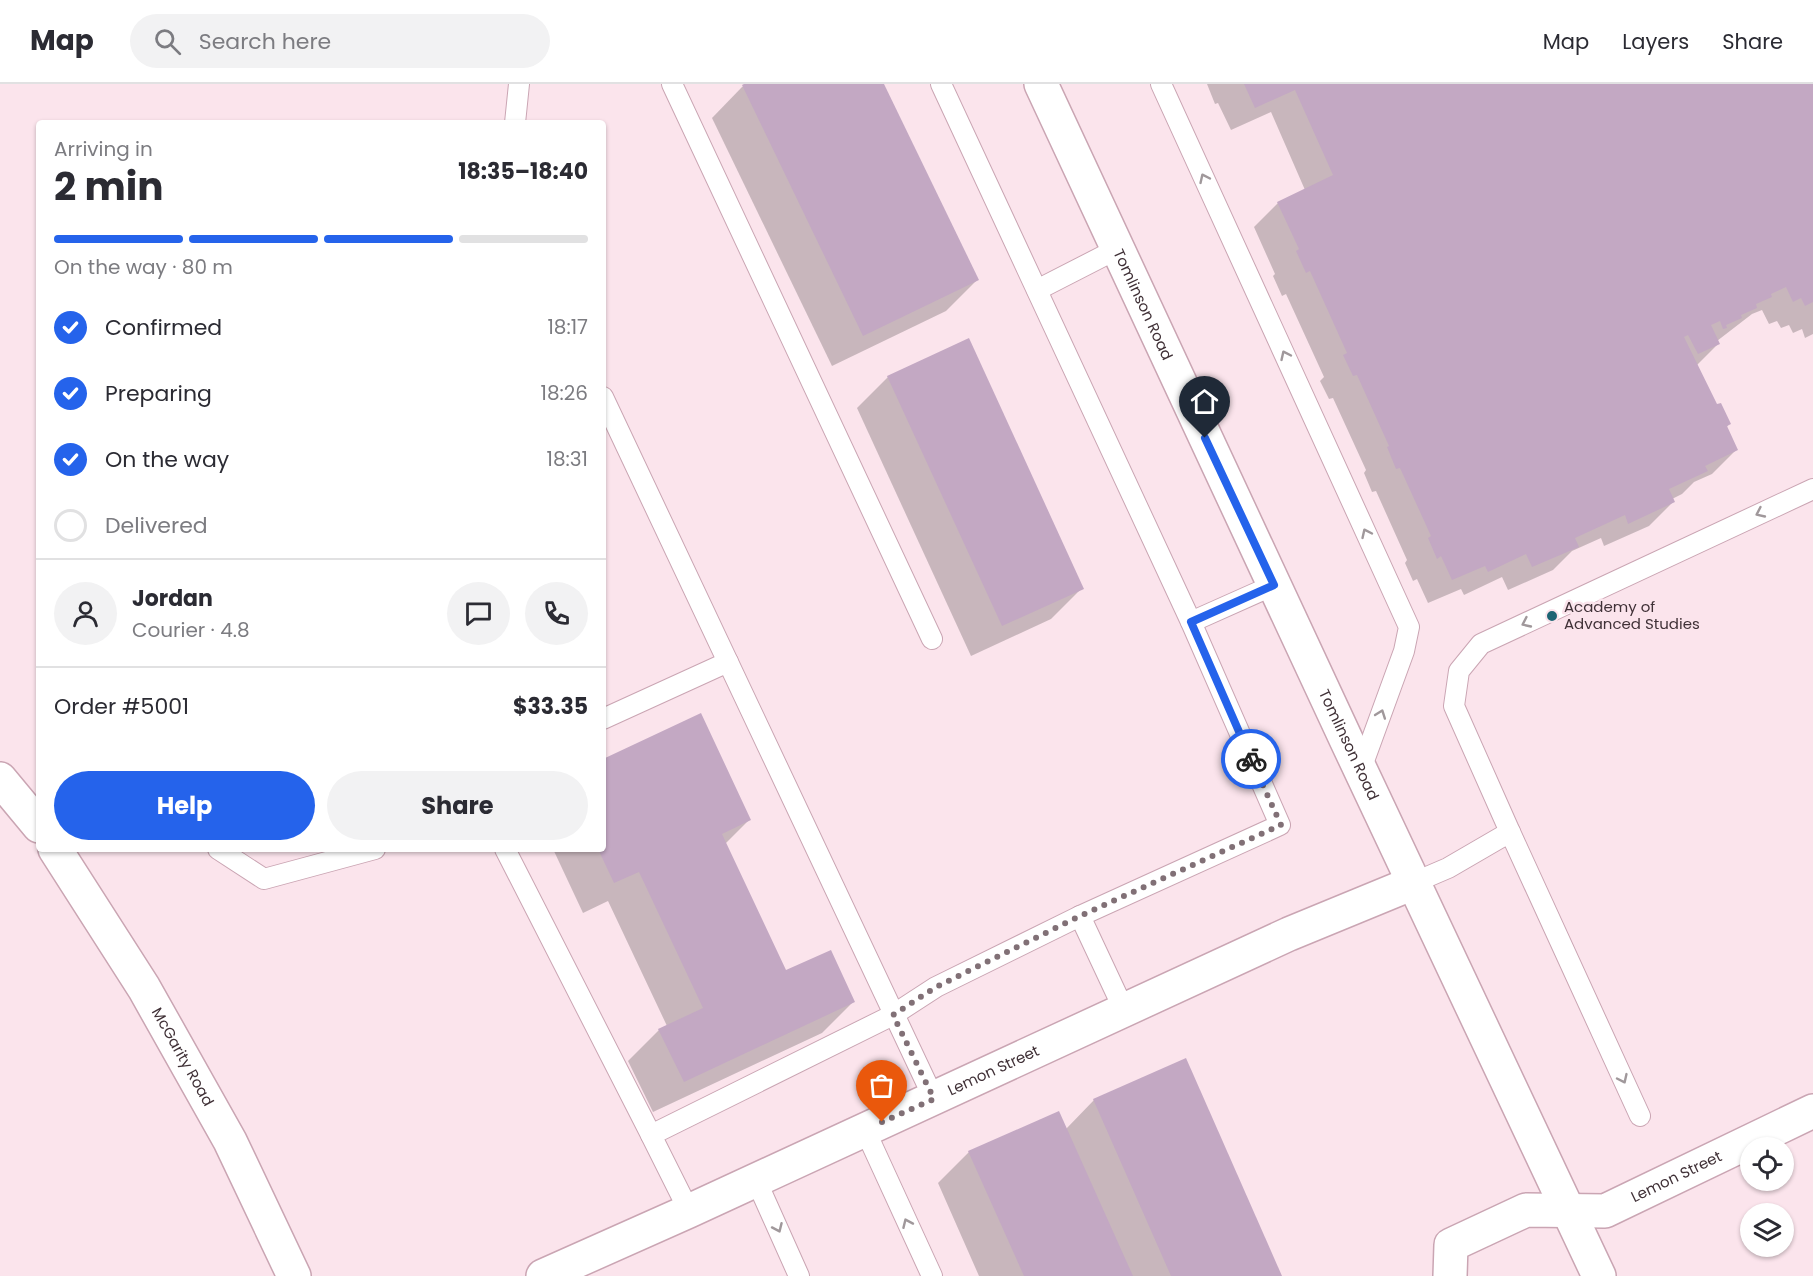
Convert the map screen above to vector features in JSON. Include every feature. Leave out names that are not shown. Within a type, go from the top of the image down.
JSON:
[{"type":"street","name":"Tomlinson Road","points":[[1041,84],[1568,1210]]},
{"type":"street","points":[[0,779],[36,822]]},
{"type":"street","name":"McGarity Road","points":[[57,852],[144,988],[224,1130],[294,1276]]},
{"type":"street","name":"Lemon Street","points":[[543,1276],[934,1099],[1289,934],[1413,883]]},
{"type":"street","name":"Lemon Street","points":[[1450,1276],[1451,1245],[1526,1210],[1605,1211],[1813,1111]]},
{"type":"street","points":[[1568,1210],[1599,1276]]},
{"type":"lane","points":[[515,120],[519,84]]},
{"type":"lane","points":[[672,84],[932,639]]},
{"type":"lane","points":[[651,1135],[893,1015],[936,987],[1080,916],[1281,825],[1191,622],[941,84]]},
{"type":"lane","points":[[1161,84],[1409,627],[1404,651],[1361,769]]},
{"type":"lane","points":[[1037,290],[1117,249]]},
{"type":"lane","points":[[606,403],[934,1099]]},
{"type":"lane","points":[[1640,1116],[1454,706],[1459,670],[1481,644],[1813,489]]},
{"type":"lane","points":[[1191,622],[1274,585]]},
{"type":"lane","points":[[606,718],[728,662]]},
{"type":"lane","points":[[1413,883],[1448,868],[1510,832]]},
{"type":"lane","points":[[223,852],[264,879],[364,852]]},
{"type":"lane","points":[[507,852],[689,1211]]},
{"type":"lane","points":[[1080,916],[1124,1010]]},
{"type":"lane","points":[[865,1130],[932,1276]]},
{"type":"lane","points":[[756,1180],[799,1276]]},
{"type":"building","points":[[884,84],[979,280],[863,336],[742,85]]},
{"type":"building","points":[[1244,84],[1813,84],[1813,302],[1805,306],[1801,298],[1793,302],[1786,287],[1756,304],[1757,308],[1726,325],[1727,328],[1723,329],[1720,321],[1711,325],[1720,344],[1698,354],[1688,335],[1684,337],[1717,404],[1721,403],[1731,424],[1727,426],[1738,450],[1705,466],[1708,471],[1669,489],[1675,502],[1628,524],[1625,515],[1575,538],[1579,547],[1532,567],[1526,554],[1488,572],[1485,566],[1452,580],[1441,556],[1437,559],[1428,538],[1431,536],[1400,468],[1396,469],[1387,447],[1389,446],[1357,375],[1353,376],[1343,355],[1347,353],[1310,271],[1306,273],[1296,251],[1299,249],[1277,202],[1333,175],[1295,90],[1255,108]]},
{"type":"building","points":[[969,338],[1084,589],[1002,626],[887,376]]},
{"type":"building","points":[[701,713],[751,820],[722,834],[786,970],[831,950],[855,1002],[684,1082],[658,1029],[703,1008],[639,872],[614,883],[599,852],[606,852],[606,758]]},
{"type":"building","points":[[1186,1058],[1282,1276],[1171,1276],[1093,1099]]},
{"type":"building","points":[[1059,1111],[1133,1276],[1024,1276],[968,1151]]},
{"type":"way so far","points":[[882,1122],[934,1099],[893,1015],[936,987],[1080,916],[1281,825],[1251,759]]},
{"type":"place","name":"Academy of Advanced Studies","points":[[1552,616]]},
{"type":"route","points":[[1205,438],[1274,585],[1191,622],[1251,759]]}]
